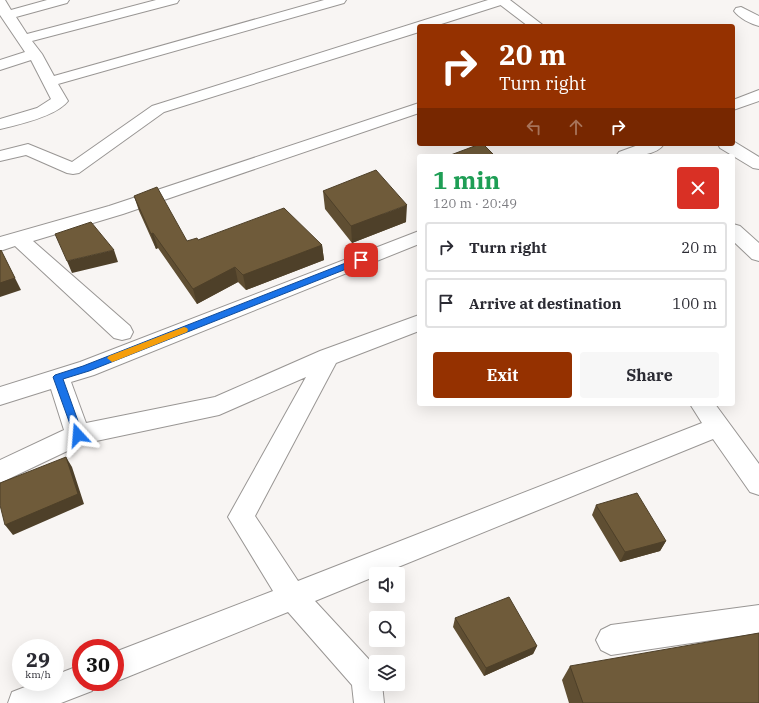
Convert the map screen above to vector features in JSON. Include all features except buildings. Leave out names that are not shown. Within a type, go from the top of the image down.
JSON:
[{"type":"street","points":[[0,124],[43,111],[60,101],[48,82],[35,54],[29,48],[4,9],[62,0]]},
{"type":"street","points":[[23,39],[172,0]]},
{"type":"street","points":[[48,82],[339,0]]},
{"type":"street","points":[[426,24],[501,0],[534,24]]},
{"type":"street","points":[[741,11],[759,22]]},
{"type":"street","points":[[0,156],[28,149],[73,169],[158,110],[417,27]]},
{"type":"street","points":[[0,65],[35,54]]},
{"type":"street","points":[[735,105],[759,95]]},
{"type":"street","points":[[0,244],[116,210],[417,109]]},
{"type":"street","points":[[729,146],[759,164]]},
{"type":"street","points":[[632,154],[651,149]]},
{"type":"street","points":[[735,232],[759,254]]},
{"type":"street","points":[[0,396],[86,368],[417,238]]},
{"type":"street","points":[[19,239],[122,332]]},
{"type":"street","points":[[0,472],[78,435],[219,406],[328,357],[417,324]]},
{"type":"street","points":[[328,357],[241,517],[292,596],[367,679],[368,703]]},
{"type":"street","points":[[58,377],[78,435]]},
{"type":"street","points":[[703,406],[759,484]]},
{"type":"street","points":[[124,663],[718,427]]},
{"type":"street","points":[[611,640],[759,619]]},
{"type":"street","points":[[23,703],[72,684]]},
{"type":"slow traffic","points":[[112,358],[184,330]]},
{"type":"route","points":[[78,435],[58,377],[86,368],[361,260]]}]
